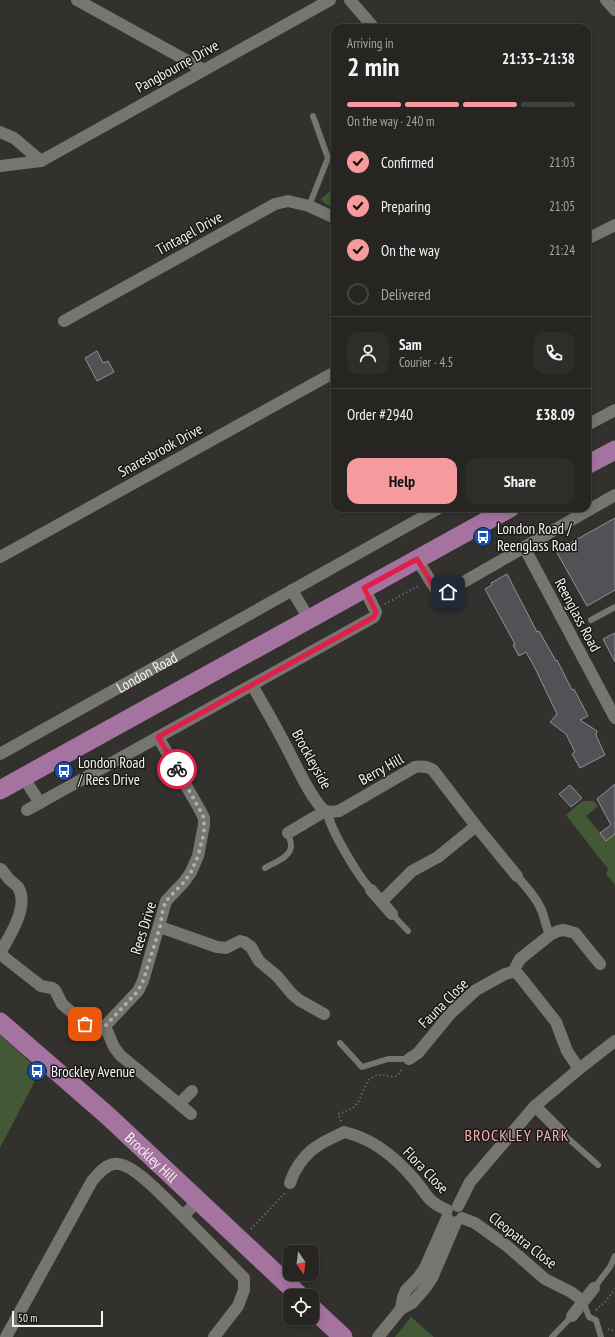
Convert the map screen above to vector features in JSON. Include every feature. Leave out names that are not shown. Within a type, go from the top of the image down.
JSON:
[{"type":"main road","points":[[591,463],[615,450]]},
{"type":"main road","points":[[0,790],[503,512]]},
{"type":"main road","name":"Brockley Hill","points":[[0,1022],[108,1116],[292,1289]]},
{"type":"main road","points":[[319,1315],[343,1337]]},
{"type":"street","points":[[78,0],[204,70]]},
{"type":"street","name":"Pangbourne Drive","points":[[0,166],[41,161],[330,0]]},
{"type":"street","points":[[350,0],[371,24]]},
{"type":"street","points":[[606,0],[615,10]]},
{"type":"street","points":[[0,132],[14,138],[41,161]]},
{"type":"street","name":"Tintagel Drive","points":[[64,321],[275,204],[288,201],[309,206],[331,216]]},
{"type":"street","points":[[591,237],[615,225]]},
{"type":"street","name":"Snaresbrook Drive","points":[[0,557],[331,374]]},
{"type":"street","points":[[591,423],[615,410]]},
{"type":"street","points":[[591,509],[615,495]]},
{"type":"street","name":"London Road","points":[[0,754],[432,512]]},
{"type":"street","points":[[417,559],[436,590],[441,593],[448,592],[585,512]]},
{"type":"street","name":"Reenglass Road","points":[[524,547],[615,718]]},
{"type":"street","points":[[27,810],[374,617],[376,612],[364,588]]},
{"type":"street","points":[[292,590],[309,619]]},
{"type":"street","name":"Brockleyside","points":[[252,685],[288,748],[304,782],[320,806],[326,811],[288,833]]},
{"type":"street","name":"Rees Drive","points":[[105,1026],[138,991],[143,981],[160,927],[166,901],[184,882],[191,872],[198,856],[204,825],[200,810],[158,737]]},
{"type":"street","name":"Berry Hill","points":[[326,811],[339,811],[415,767],[424,766],[433,770],[517,876]]},
{"type":"street","points":[[24,778],[40,803]]},
{"type":"street","points":[[326,811],[329,821],[363,882],[382,901],[392,914]]},
{"type":"street","points":[[382,901],[412,871],[438,857],[476,826]]},
{"type":"street","points":[[1,869],[9,880],[19,889],[21,901],[20,912],[15,925],[0,954],[41,986],[55,990],[62,1004],[85,1024],[105,1026],[114,1047],[120,1055],[191,1114]]},
{"type":"street","points":[[517,876],[541,908],[546,927],[550,935]]},
{"type":"street","points":[[160,927],[226,948],[240,941],[244,942],[251,947],[259,962],[277,976],[292,994],[299,1000],[324,1014]]},
{"type":"street","points":[[578,1069],[567,1051],[556,1022],[518,974],[513,972],[520,959],[550,935],[564,930],[575,934],[600,964]]},
{"type":"street","name":"Fauna Close","points":[[409,1059],[418,1053],[451,1013],[476,990],[505,974],[513,972]]},
{"type":"street","points":[[378,1337],[401,1309],[412,1303],[432,1278],[454,1215],[470,1182],[535,1106],[578,1069],[615,1041]]},
{"type":"street","points":[[179,1104],[192,1091]]},
{"type":"street","points":[[535,1106],[562,1133]]},
{"type":"street","points":[[290,1183],[293,1174],[309,1152],[317,1146],[344,1132]]},
{"type":"street","name":"Flora Close","points":[[344,1132],[354,1134],[386,1152],[416,1181],[435,1205],[454,1215]]},
{"type":"street","points":[[6,1337],[92,1181],[103,1170],[114,1164],[126,1165],[142,1177],[244,1278],[244,1290],[238,1306],[214,1337]]},
{"type":"street","points":[[183,1216],[198,1201]]},
{"type":"street","name":"Cleopatra Close","points":[[454,1215],[475,1223],[507,1246],[545,1279],[571,1292],[583,1301]]},
{"type":"street","points":[[572,1316],[594,1288]]},
{"type":"lane","points":[[309,206],[328,158],[313,116]]},
{"type":"lane","points":[[591,620],[615,607]]},
{"type":"lane","points":[[265,868],[287,855],[291,845],[288,833]]},
{"type":"lane","points":[[392,914],[408,931]]},
{"type":"lane","points":[[340,1042],[362,1067],[388,1059],[409,1059]]},
{"type":"lane","points":[[562,1133],[598,1165]]},
{"type":"lane","points":[[594,1288],[610,1267],[615,1256]]},
{"type":"lane","points":[[583,1301],[589,1317],[596,1320],[601,1337]]},
{"type":"lane","points":[[552,1337],[572,1316]]},
{"type":"path","points":[[375,610],[429,580]]},
{"type":"path","points":[[344,1132],[338,1114],[356,1105],[369,1079],[378,1074],[388,1077],[397,1076],[409,1059]]},
{"type":"path","points":[[240,1240],[287,1190],[290,1183]]},
{"type":"path","points":[[615,1289],[606,1301],[594,1312],[596,1320],[607,1329],[615,1330]]},
{"type":"green space","points":[[331,190],[331,207],[324,203],[321,199]]},
{"type":"green space","points":[[582,801],[594,801],[598,806],[586,816],[606,840],[615,834],[615,885],[606,874],[608,869],[566,815]]},
{"type":"green space","points":[[0,1035],[40,1071],[0,1148]]},
{"type":"green space","points":[[411,1317],[434,1337],[395,1337]]},
{"type":"building","points":[[97,351],[103,363],[108,361],[114,372],[97,381],[85,358]]},
{"type":"building","points":[[615,518],[615,590],[587,606],[556,551]]},
{"type":"building","points":[[507,574],[537,632],[539,631],[556,661],[557,660],[572,690],[574,689],[588,716],[580,720],[597,731],[596,735],[605,755],[580,768],[572,754],[575,752],[566,734],[550,722],[557,714],[534,666],[526,652],[519,656],[513,645],[515,644],[485,589],[492,585],[491,583]]},
{"type":"building","points":[[615,633],[615,662],[603,639]]},
{"type":"building","points":[[615,784],[615,834],[606,841],[600,833],[611,825],[597,799]]},
{"type":"building","points":[[570,785],[582,798],[571,807],[559,794]]},
{"type":"way so far","points":[[85,1024],[105,1026],[138,991],[143,981],[160,927],[166,901],[184,882],[191,872],[198,856],[204,833],[204,818],[177,769]]},
{"type":"place","name":"London Road / Reenglass Road","points":[[483,537]]},
{"type":"place","name":"London Road / Rees Drive","points":[[64,771]]},
{"type":"place","name":"Brockley Avenue","points":[[37,1071]]},
{"type":"district","name":"BROCKLEY PARK","points":[[517,1135]]},
{"type":"route","points":[[177,769],[158,737],[374,617],[376,612],[364,588],[417,559],[436,590],[441,593],[448,592]]}]
